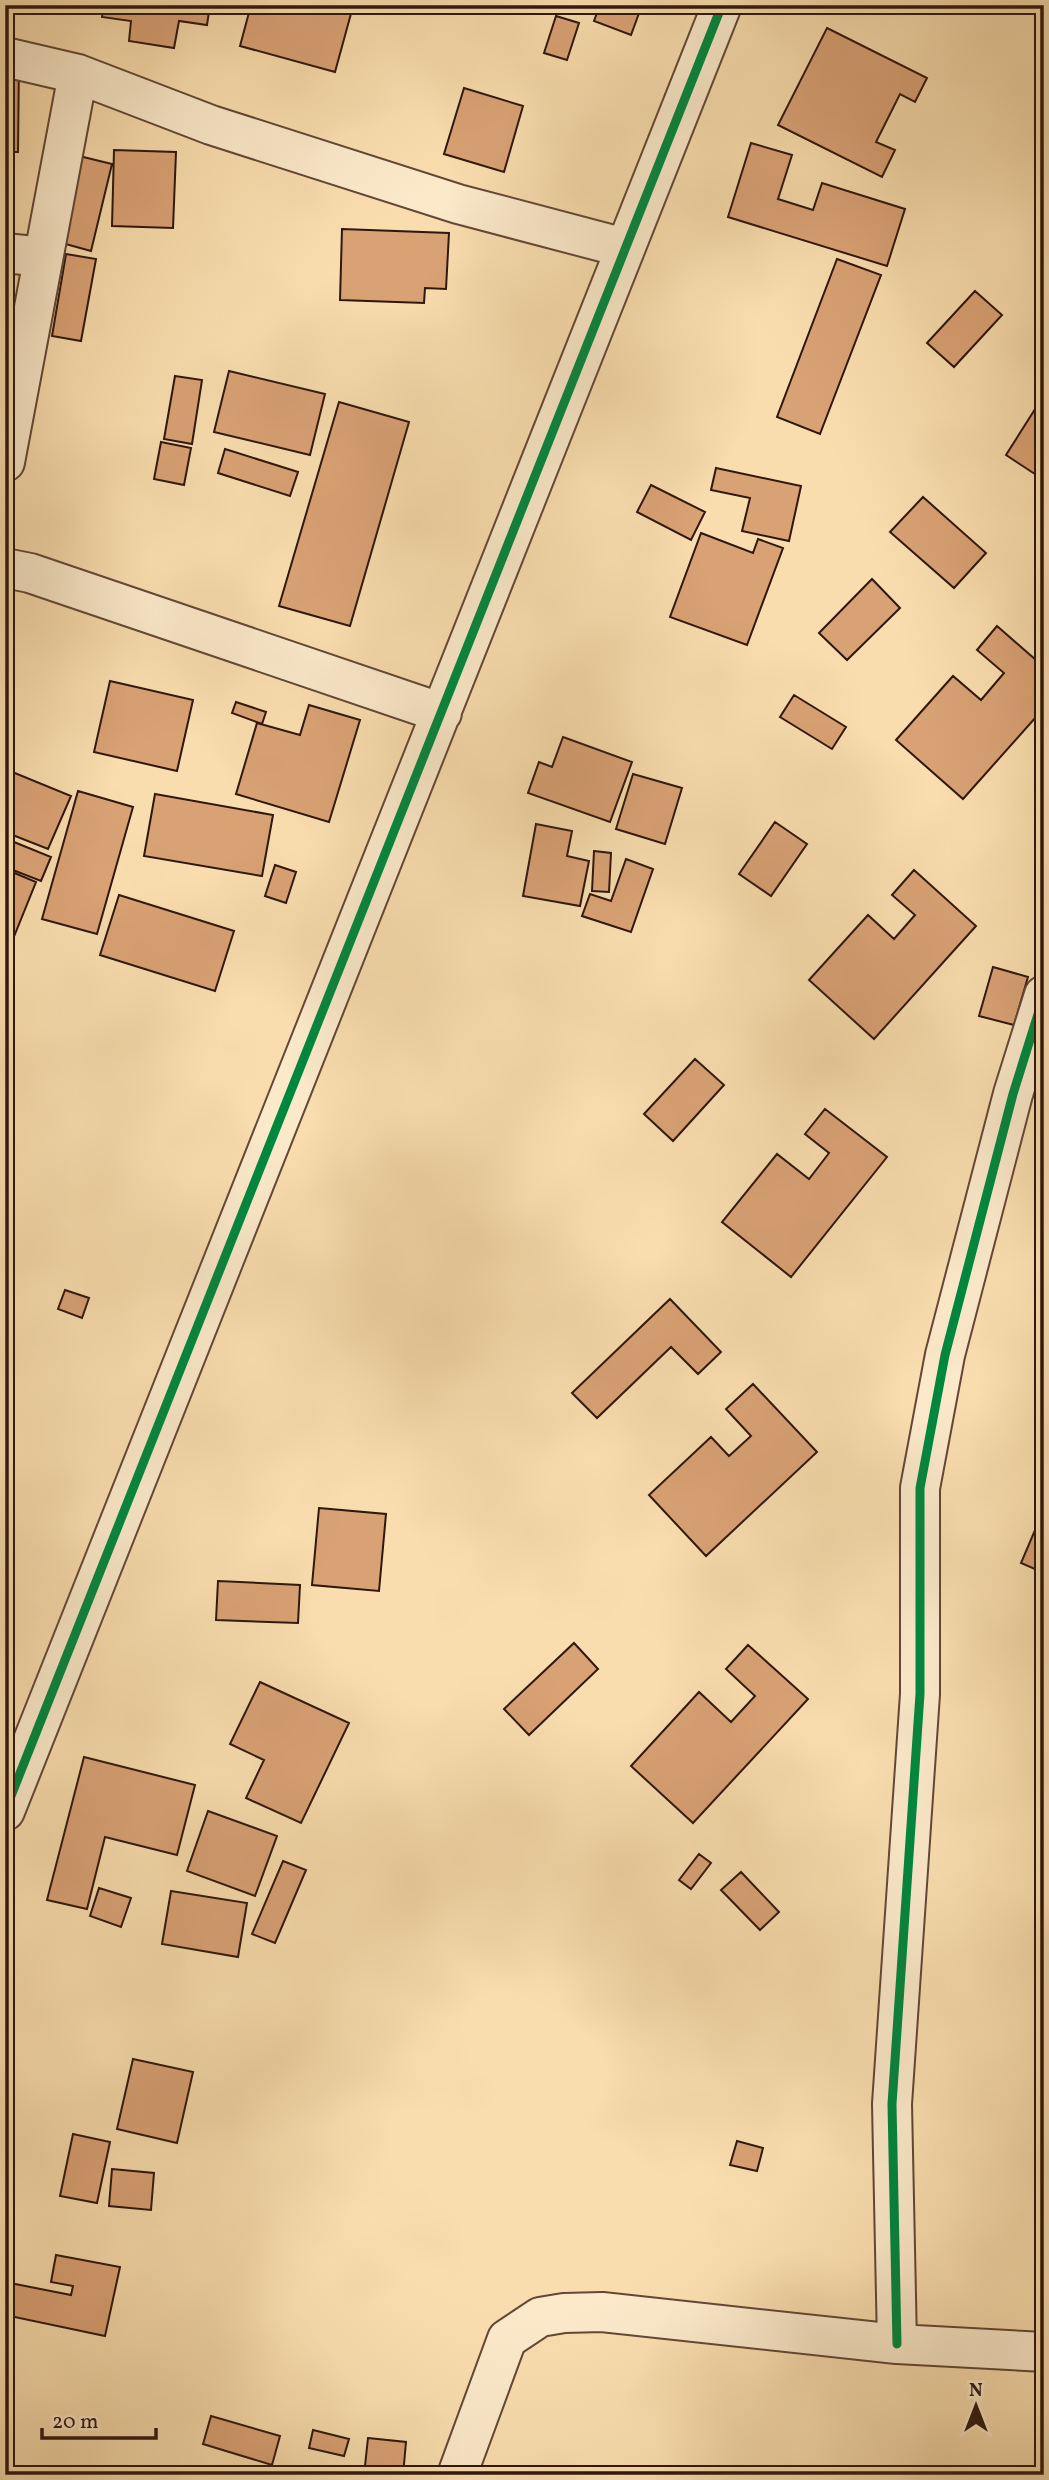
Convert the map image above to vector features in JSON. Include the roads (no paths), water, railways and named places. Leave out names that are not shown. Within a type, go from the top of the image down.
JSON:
[{"type":"street","points":[[9,1791],[442,713],[722,5]]},
{"type":"street","points":[[5,57],[78,74],[211,125],[458,204],[625,247]]},
{"type":"street","points":[[5,462],[78,74]]},
{"type":"street","points":[[5,253],[43,257]]},
{"type":"street","points":[[5,568],[30,573],[164,617],[442,713]]},
{"type":"street","points":[[897,2344],[892,2104],[920,1694],[920,1488],[945,1355],[1013,1094],[1044,995]]},
{"type":"street","points":[[457,2475],[507,2339],[540,2317],[602,2312],[897,2344],[1044,2352]]}]
